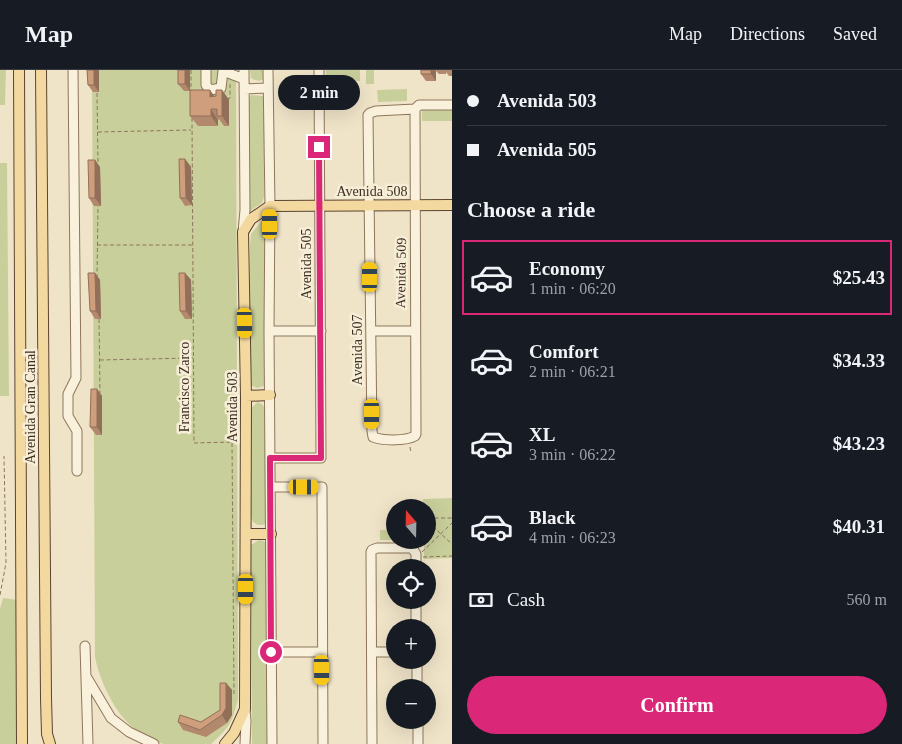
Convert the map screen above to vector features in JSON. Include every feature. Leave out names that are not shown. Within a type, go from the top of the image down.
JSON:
[{"type":"main road","name":"Avenida Gran Canal","points":[[19,70],[22,744]]},
{"type":"main road","name":"Avenida Gran Canal","points":[[41,70],[46,698],[47,734],[50,744]]},
{"type":"main road","name":"Avenida 508","points":[[270,206],[452,205]]},
{"type":"main road","points":[[243,232],[251,219],[270,206]]},
{"type":"main road","name":"Avenida 503","points":[[243,232],[246,396],[244,709]]},
{"type":"main road","points":[[246,396],[270,395]]},
{"type":"main road","points":[[246,534],[271,534]]},
{"type":"main road","points":[[225,744],[234,733],[244,709]]},
{"type":"street","points":[[73,70],[76,378],[68,394],[68,416],[77,431],[77,471]]},
{"type":"street","points":[[206,70],[207,87],[212,90],[222,87],[223,70],[244,74]]},
{"type":"street","points":[[268,70],[272,744]]},
{"type":"street","name":"Avenida 505","points":[[270,458],[321,458],[319,70]]},
{"type":"street","name":"Avenida 503","points":[[243,232],[245,210],[244,74]]},
{"type":"street","points":[[244,89],[268,88]]},
{"type":"street","points":[[415,109],[419,105],[452,105]]},
{"type":"street","name":"Avenida 507","points":[[373,437],[368,118],[370,113],[376,111],[415,109]]},
{"type":"street","name":"Avenida 509","points":[[373,437],[378,439],[410,439],[415,436],[415,109]]},
{"type":"street","points":[[269,330],[321,331]]},
{"type":"street","points":[[371,331],[414,331]]},
{"type":"street","points":[[270,487],[322,487],[323,744]]},
{"type":"street","points":[[372,744],[370,555],[372,550],[377,548],[409,548],[415,554],[415,559]]},
{"type":"street","points":[[85,646],[88,744]]},
{"type":"street","points":[[271,652],[322,652]]},
{"type":"street","points":[[372,652],[386,652]]},
{"type":"street","points":[[86,676],[111,718],[129,732],[154,744]]},
{"type":"street","name":"Avenida 503","points":[[244,709],[246,721],[245,744]]},
{"type":"street","points":[[418,729],[418,744]]},
{"type":"path","points":[[191,70],[192,99]]},
{"type":"path","points":[[97,92],[98,168]]},
{"type":"path","name":"Francisco Zarco","points":[[192,114],[194,444],[232,442],[234,695]]},
{"type":"path","points":[[98,132],[192,130]]},
{"type":"path","points":[[97,280],[98,206]]},
{"type":"path","points":[[97,245],[193,244]]},
{"type":"path","points":[[99,319],[100,396]]},
{"type":"path","points":[[100,360],[194,358]]},
{"type":"path","points":[[0,595],[6,563],[4,456]]},
{"type":"path","points":[[436,518],[452,518]]},
{"type":"path","points":[[415,554],[441,535],[452,523]]},
{"type":"path","points":[[436,530],[452,544]]},
{"type":"path","points":[[415,554],[452,556]]},
{"type":"green space","points":[[0,70],[6,70],[5,105],[0,105]]},
{"type":"green space","points":[[92,70],[236,70],[238,699],[229,724],[211,744],[164,744],[150,740],[138,732],[127,722],[110,698],[103,684],[95,657]]},
{"type":"green space","points":[[250,70],[265,70],[265,78],[260,81],[251,78]]},
{"type":"green space","points":[[326,70],[360,70],[360,81],[326,81]]},
{"type":"green space","points":[[366,70],[374,70],[374,84],[366,84]]},
{"type":"green space","points":[[407,89],[407,101],[378,102],[377,90]]},
{"type":"green space","points":[[251,95],[263,96],[265,99],[264,197],[262,203],[250,211],[248,101]]},
{"type":"green space","points":[[422,108],[452,108],[452,121],[422,121]]},
{"type":"green space","points":[[0,163],[7,163],[9,396],[0,396]]},
{"type":"green space","points":[[264,218],[267,222],[266,383],[264,386],[257,388],[251,385],[250,375],[250,246],[251,234]]},
{"type":"green space","points":[[258,402],[263,405],[266,411],[267,522],[263,525],[253,522],[251,517],[250,409]]},
{"type":"green space","points":[[452,498],[452,558],[424,559],[424,549],[436,549],[436,499],[423,499]]},
{"type":"green space","points":[[380,530],[386,530],[386,540],[380,540]]},
{"type":"green space","points":[[259,540],[264,541],[267,546],[267,744],[252,744],[251,545]]},
{"type":"green space","points":[[3,598],[18,600],[18,744],[0,744],[0,609]]},
{"type":"building","points":[[87,70],[94,70],[94,85],[88,85]]},
{"type":"building","points":[[178,70],[185,70],[185,84],[178,84]]},
{"type":"building","points":[[421,70],[431,70],[431,74],[421,74]]},
{"type":"building","points":[[190,90],[210,90],[210,97],[216,96],[216,90],[222,90],[222,116],[217,116],[217,109],[211,109],[211,116],[190,116]]},
{"type":"building","points":[[179,159],[185,159],[186,198],[180,198]]},
{"type":"building","points":[[88,160],[95,160],[95,198],[89,198]]},
{"type":"building","points":[[88,273],[95,273],[96,311],[90,311]]},
{"type":"building","points":[[179,273],[185,273],[186,311],[180,311]]},
{"type":"building","points":[[91,389],[97,389],[97,427],[90,427]]},
{"type":"building","points":[[220,683],[226,683],[226,708],[222,715],[200,730],[178,722],[180,715],[201,722],[220,710]]},
{"type":"route","points":[[271,652],[270,458],[321,458],[319,147]]}]
